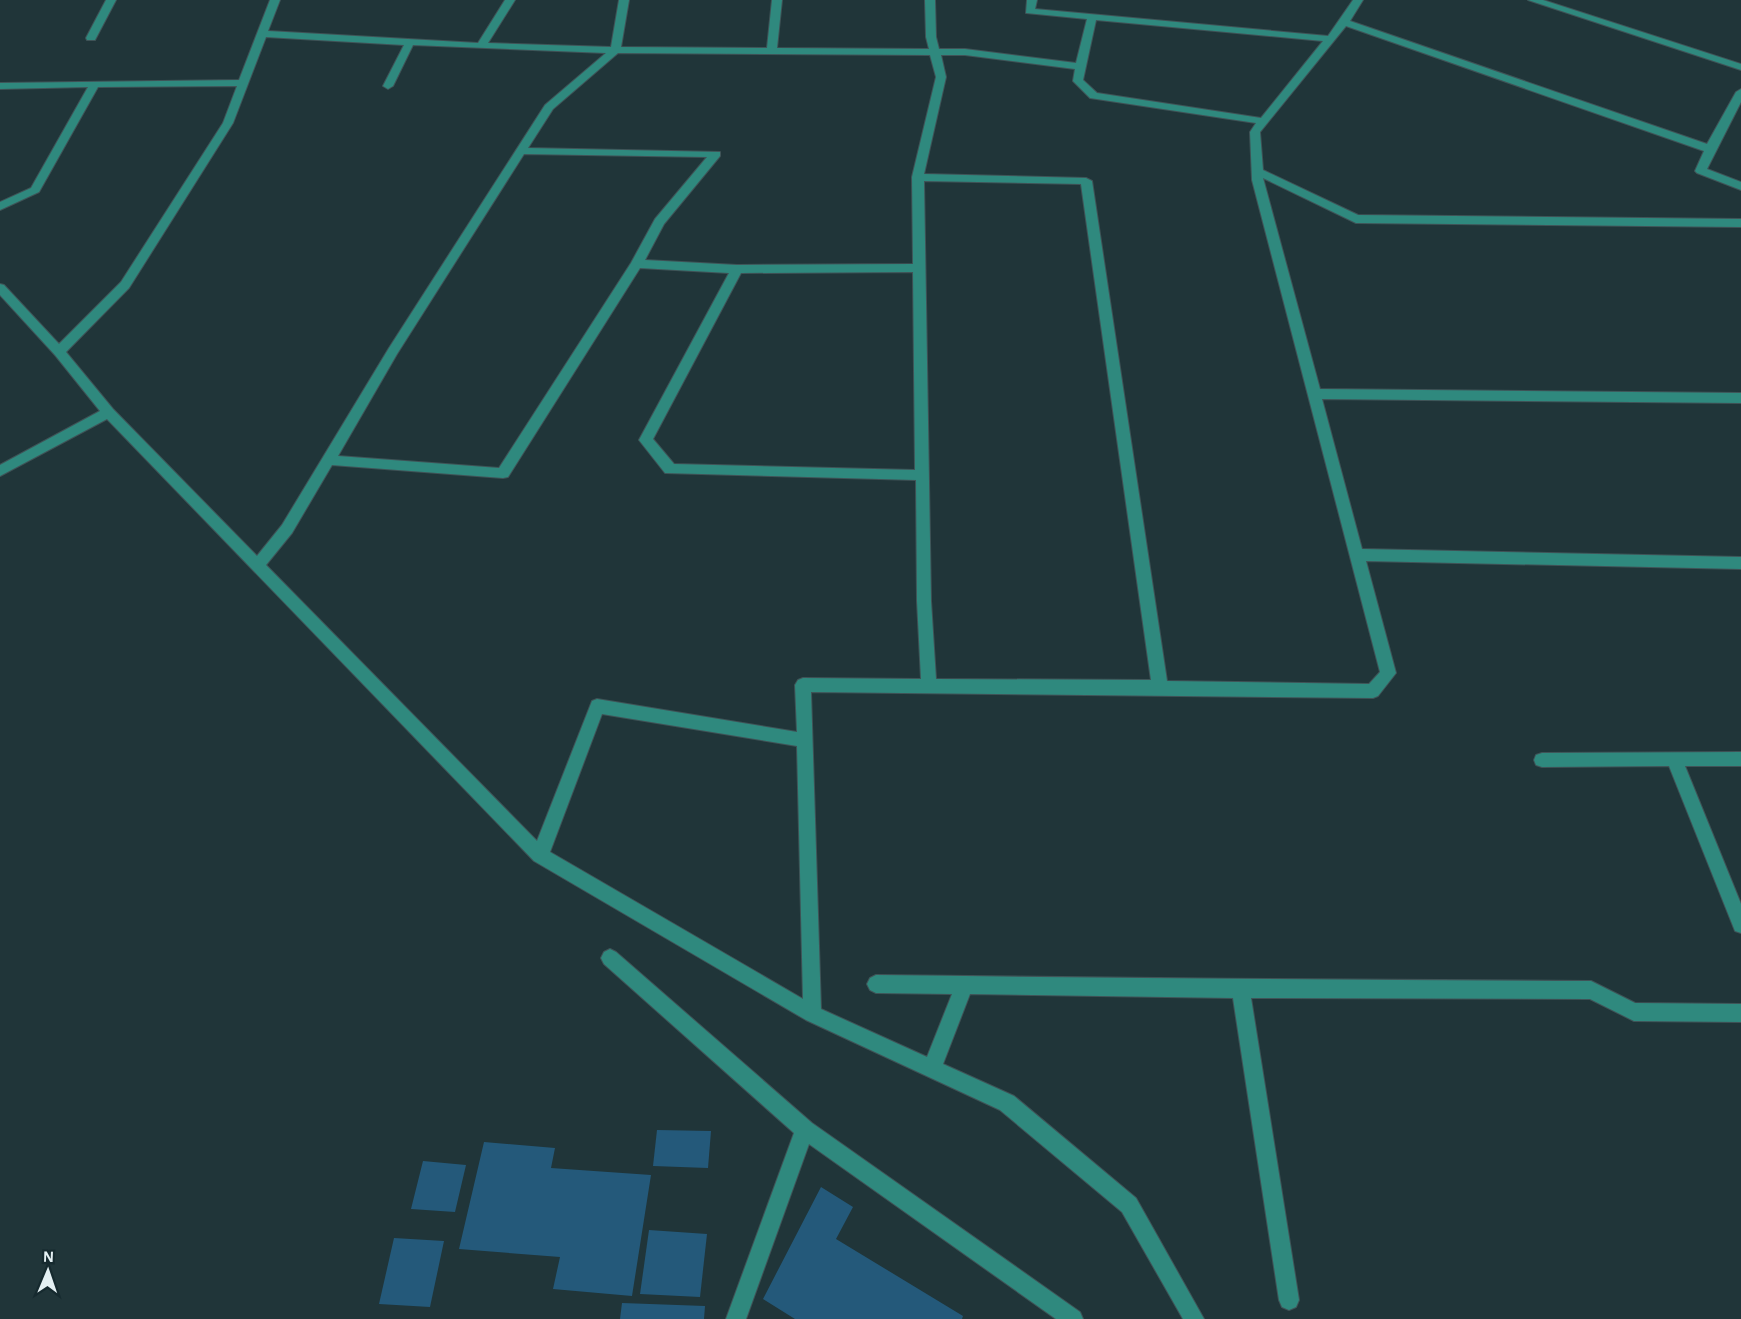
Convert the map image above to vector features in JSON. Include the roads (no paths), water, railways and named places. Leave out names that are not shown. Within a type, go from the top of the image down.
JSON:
[{"type":"street","points":[[91,38],[111,0]]},
{"type":"street","points":[[59,352],[125,285],[228,123],[275,0]]},
{"type":"street","points":[[482,46],[510,0]]},
{"type":"street","points":[[257,566],[287,529],[393,351],[549,107],[615,50],[624,0]]},
{"type":"street","points":[[772,50],[777,0]]},
{"type":"street","points":[[929,686],[924,601],[918,177],[941,78],[932,37],[930,0]]},
{"type":"street","points":[[1032,0],[1029,11],[1330,39]]},
{"type":"street","points":[[812,1014],[803,686],[1160,687],[1373,692],[1388,673],[1258,180],[1255,132],[1344,22],[1358,0]]},
{"type":"street","points":[[1533,0],[1741,67]]},
{"type":"street","points":[[1092,17],[1078,81],[1094,96],[1263,121]]},
{"type":"street","points":[[1344,22],[1710,149]]},
{"type":"street","points":[[263,34],[482,46],[615,50],[965,52],[1080,67]]},
{"type":"street","points":[[388,86],[410,42]]},
{"type":"street","points":[[0,86],[244,83]]},
{"type":"street","points":[[0,206],[35,190],[95,84]]},
{"type":"street","points":[[1741,92],[1710,149],[1701,171],[1741,186]]},
{"type":"street","points":[[328,460],[503,473],[637,264],[659,222],[716,154],[522,151]]},
{"type":"street","points":[[1257,171],[1356,219],[1741,223]]},
{"type":"street","points":[[918,177],[1086,181],[1160,687]]},
{"type":"street","points":[[637,264],[737,269],[920,268]]},
{"type":"street","points":[[737,269],[646,440],[670,469],[923,476]]},
{"type":"street","points":[[0,288],[59,352],[108,412],[540,855],[812,1014],[1007,1103],[1129,1205],[1194,1319]]},
{"type":"street","points":[[1315,394],[1741,398]]},
{"type":"street","points":[[0,471],[108,412]]},
{"type":"street","points":[[1357,555],[1741,563]]},
{"type":"street","points":[[540,855],[597,706],[806,741]]},
{"type":"street","points":[[1674,759],[1741,925]]},
{"type":"street","points":[[1542,760],[1741,759]]},
{"type":"street","points":[[610,958],[805,1130],[1073,1319]]},
{"type":"street","points":[[876,984],[1241,989],[1591,990],[1635,1012],[1741,1013]]},
{"type":"street","points":[[932,1069],[965,984]]},
{"type":"street","points":[[1241,989],[1289,1300]]},
{"type":"street","points":[[736,1319],[805,1130]]}]
